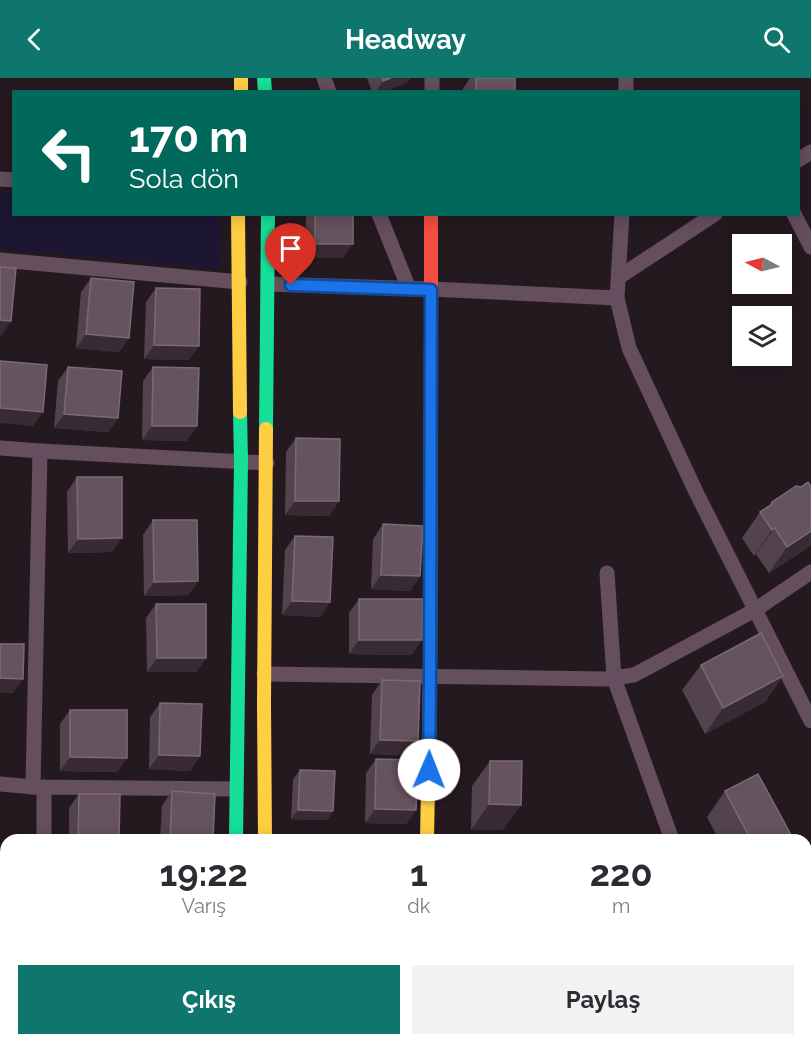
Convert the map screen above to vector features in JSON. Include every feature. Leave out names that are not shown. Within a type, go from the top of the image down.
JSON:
[{"type":"street","points":[[236,834],[241,461],[238,216]]},
{"type":"street","points":[[265,834],[268,216]]},
{"type":"street","points":[[380,216],[409,289]]},
{"type":"street","points":[[427,834],[430,677],[431,216]]},
{"type":"street","points":[[622,216],[617,298],[628,348],[696,492],[811,721]]},
{"type":"street","points":[[619,277],[712,216]]},
{"type":"street","points":[[795,216],[811,247]]},
{"type":"street","points":[[0,260],[240,282]]},
{"type":"street","points":[[268,284],[617,298]]},
{"type":"street","points":[[0,448],[267,462]]},
{"type":"street","points":[[40,451],[38,787],[43,834]]},
{"type":"street","points":[[264,674],[606,679],[634,675],[755,610],[811,572]]},
{"type":"street","points":[[607,573],[615,678],[670,834]]},
{"type":"street","points":[[0,784],[38,787],[236,789]]},
{"type":"shaded area","points":[[0,192],[12,193],[12,216],[217,216],[222,233],[220,269],[0,249]]},
{"type":"building","points":[[476,78],[515,78],[515,90],[476,90]]},
{"type":"building","points":[[315,216],[353,216],[353,244],[315,244]]},
{"type":"building","points":[[0,267],[16,268],[11,321],[0,320]]},
{"type":"building","points":[[91,278],[134,282],[129,338],[86,334]]},
{"type":"building","points":[[156,288],[200,289],[199,346],[154,345]]},
{"type":"building","points":[[0,361],[47,365],[43,412],[0,408]]},
{"type":"building","points":[[68,367],[122,371],[118,418],[64,414]]},
{"type":"building","points":[[153,367],[199,368],[197,426],[152,426]]},
{"type":"building","points":[[296,438],[340,439],[339,501],[295,501]]},
{"type":"building","points":[[77,477],[122,477],[122,538],[78,539]]},
{"type":"building","points":[[808,482],[811,487],[811,531],[787,547],[775,528],[772,530],[760,512],[796,486],[801,487]]},
{"type":"building","points":[[153,520],[197,520],[198,581],[154,582]]},
{"type":"building","points":[[383,524],[423,526],[420,576],[381,575]]},
{"type":"building","points":[[295,536],[333,537],[330,602],[292,601]]},
{"type":"building","points":[[359,599],[423,599],[422,640],[359,640]]},
{"type":"building","points":[[156,604],[206,604],[206,658],[157,658]]},
{"type":"building","points":[[761,633],[783,676],[723,708],[701,665]]},
{"type":"building","points":[[0,644],[24,644],[23,679],[0,678]]},
{"type":"building","points":[[382,680],[420,681],[418,741],[380,740]]},
{"type":"building","points":[[160,703],[202,704],[200,756],[159,755]]},
{"type":"building","points":[[70,710],[127,710],[127,758],[70,757]]},
{"type":"building","points":[[376,759],[418,760],[416,810],[375,809]]},
{"type":"building","points":[[490,761],[522,761],[521,805],[489,804]]},
{"type":"building","points":[[300,770],[335,771],[333,811],[298,810]]},
{"type":"building","points":[[758,774],[790,834],[748,834],[725,791]]},
{"type":"building","points":[[172,791],[215,794],[213,834],[170,834]]},
{"type":"building","points":[[79,794],[120,794],[119,834],[78,834]]},
{"type":"traffic: fast","points":[[264,78],[265,90]]},
{"type":"traffic: fast","points":[[266,429],[268,216]]},
{"type":"traffic: fast","points":[[236,834],[240,412]]},
{"type":"traffic: slow","points":[[241,78],[241,90]]},
{"type":"traffic: slow","points":[[238,216],[240,412]]},
{"type":"traffic: slow","points":[[427,834],[431,391]]},
{"type":"traffic: slow","points":[[265,834],[266,429]]},
{"type":"traffic: jam","points":[[431,216],[431,391]]},
{"type":"route","points":[[291,285],[431,290],[429,770]]}]
